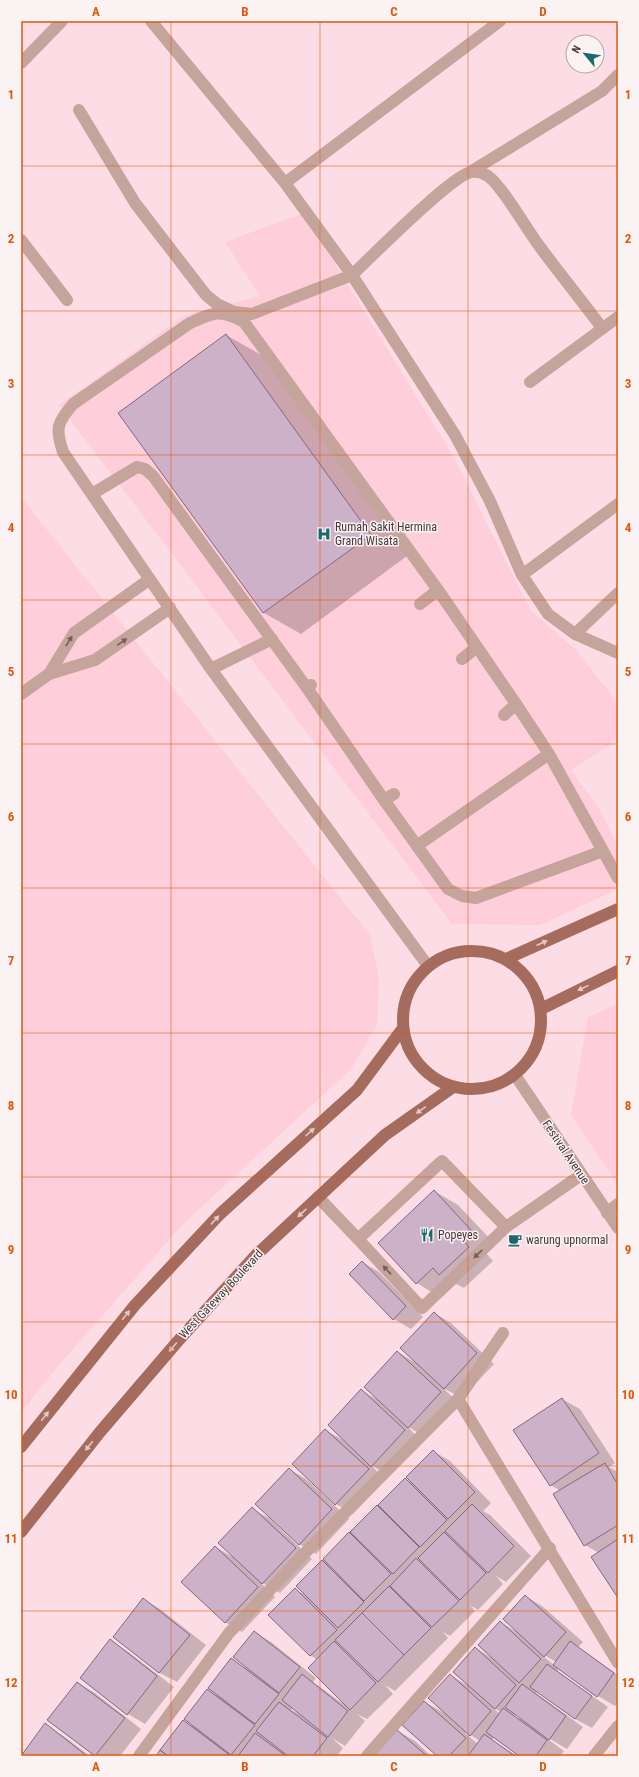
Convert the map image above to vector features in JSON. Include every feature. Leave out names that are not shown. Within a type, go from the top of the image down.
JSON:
[{"type":"main road","points":[[506,960],[618,909]]},
{"type":"main road","points":[[467,951],[487,952],[506,960],[519,968],[529,980],[537,994],[541,1009],[541,1028],[536,1045],[528,1061],[515,1075],[496,1085],[474,1090],[453,1087],[434,1078],[419,1065],[408,1048],[403,1028],[404,1011],[408,994],[416,979],[428,966],[446,955],[467,951]]},
{"type":"main road","points":[[541,1009],[618,971]]},
{"type":"main road","points":[[21,1447],[135,1305],[220,1214],[357,1090],[403,1028]]},
{"type":"main road","name":"West Gateway Boulevard","points":[[21,1532],[100,1432],[178,1341],[256,1255],[385,1135],[453,1087]]},
{"type":"street","points":[[21,63],[62,21]]},
{"type":"street","points":[[151,21],[285,183],[352,274],[455,435],[490,501],[522,575],[548,614],[575,634],[618,653]]},
{"type":"street","points":[[285,183],[500,21]]},
{"type":"street","points":[[79,110],[135,203],[206,295],[217,304],[234,312],[252,314],[352,274],[436,196],[459,177],[470,172],[602,91],[618,75]]},
{"type":"street","points":[[470,172],[479,172],[488,176],[500,190],[540,247],[602,328]]},
{"type":"street","points":[[21,240],[66,300]]},
{"type":"street","points":[[428,966],[211,669],[63,452],[57,435],[61,419],[73,404],[190,323],[210,314],[222,312],[232,315],[244,322],[438,590],[516,704],[549,754],[618,878]]},
{"type":"street","points":[[530,382],[618,317]]},
{"type":"street","points":[[92,494],[129,470],[137,467],[144,469],[153,476],[272,640],[309,686],[389,797],[418,845],[448,889],[462,896],[476,898],[603,851]]},
{"type":"street","points":[[522,575],[618,504]]},
{"type":"street","points":[[49,674],[74,633],[150,579]]},
{"type":"street","points":[[420,604],[438,590]]},
{"type":"street","points":[[575,634],[618,593]]},
{"type":"street","points":[[21,694],[49,674],[95,660],[170,608]]},
{"type":"street","points":[[211,669],[272,640]]},
{"type":"street","points":[[462,659],[477,647]]},
{"type":"street","points":[[504,715],[516,704]]},
{"type":"street","points":[[418,845],[549,754]]},
{"type":"street","name":"Festival Avenue","points":[[515,1075],[618,1228]]},
{"type":"street","points":[[358,1239],[442,1161],[506,1227]]},
{"type":"street","points":[[318,1197],[422,1308],[506,1227],[581,1175]]},
{"type":"street","points":[[607,1213],[618,1204]]},
{"type":"street","points":[[139,1756],[229,1633],[458,1399],[503,1333]]},
{"type":"street","points":[[458,1399],[550,1548],[618,1663]]},
{"type":"street","points":[[368,1756],[550,1548]]},
{"type":"street","points":[[594,1756],[618,1726]]},
{"type":"shaded area","name":"Rumah Sakit Hermina Grand Wisata","points":[[304,213],[453,456],[531,611],[574,648],[618,703],[618,740],[571,770],[600,810],[618,846],[618,889],[540,925],[452,924],[59,405],[185,315],[260,296],[225,242]]},
{"type":"shaded area","points":[[21,497],[370,935],[379,978],[377,1025],[351,1069],[183,1224],[58,1366],[21,1413]]},
{"type":"shaded area","points":[[618,1004],[618,1185],[571,1115],[588,1017]]},
{"type":"building","points":[[226,334],[371,535],[263,613],[118,413]]},
{"type":"building","name":"Popeyes","points":[[434,1190],[471,1230],[462,1239],[469,1247],[439,1275],[433,1268],[416,1284],[378,1243]]},
{"type":"building","points":[[362,1261],[406,1306],[393,1320],[349,1274]]},
{"type":"building","points":[[434,1312],[477,1353],[444,1389],[400,1348]]},
{"type":"building","points":[[397,1351],[441,1392],[408,1428],[364,1387]]},
{"type":"building","points":[[361,1389],[405,1430],[371,1467],[328,1425]]},
{"type":"building","points":[[562,1398],[599,1453],[550,1486],[513,1430]]},
{"type":"building","points":[[325,1429],[369,1469],[335,1505],[292,1464]]},
{"type":"building","points":[[433,1450],[475,1492],[448,1519],[406,1477]]},
{"type":"building","points":[[605,1463],[618,1485],[618,1525],[584,1546],[553,1494]]},
{"type":"building","points":[[289,1468],[332,1509],[299,1545],[255,1504]]},
{"type":"building","points":[[405,1478],[447,1520],[420,1547],[378,1505]]},
{"type":"building","points":[[472,1504],[514,1546],[488,1573],[445,1531]]},
{"type":"building","points":[[377,1505],[419,1547],[393,1574],[350,1532]]},
{"type":"building","points":[[252,1507],[296,1548],[262,1584],[218,1543]]},
{"type":"building","points":[[349,1532],[391,1574],[364,1601],[323,1559]]},
{"type":"building","points":[[444,1532],[486,1573],[460,1600],[418,1558]]},
{"type":"building","points":[[618,1539],[618,1598],[591,1557]]},
{"type":"building","points":[[215,1546],[258,1587],[225,1623],[181,1582]]},
{"type":"building","points":[[416,1558],[459,1601],[432,1627],[390,1586]]},
{"type":"building","points":[[322,1560],[364,1602],[338,1628],[296,1586]]},
{"type":"building","points":[[389,1586],[431,1628],[404,1655],[362,1613]]},
{"type":"building","points":[[295,1588],[337,1630],[310,1656],[268,1615]]},
{"type":"building","points":[[525,1595],[566,1632],[544,1657],[503,1619]]},
{"type":"building","points":[[143,1598],[190,1635],[159,1673],[113,1637]]},
{"type":"building","points":[[362,1613],[404,1655],[378,1682],[335,1640]]},
{"type":"building","points":[[500,1621],[541,1659],[519,1683],[478,1645]]},
{"type":"building","points":[[254,1631],[300,1667],[279,1693],[233,1657]]},
{"type":"building","points":[[110,1639],[157,1676],[127,1715],[80,1678]]},
{"type":"building","points":[[334,1641],[376,1683],[350,1710],[308,1668]]},
{"type":"building","points":[[570,1641],[614,1673],[597,1697],[553,1665]]},
{"type":"building","points":[[475,1647],[516,1685],[495,1709],[453,1672]]},
{"type":"building","points":[[231,1658],[279,1694],[255,1724],[208,1688]]},
{"type":"building","points":[[547,1664],[592,1696],[575,1719],[530,1687]]},
{"type":"building","points":[[302,1674],[348,1711],[328,1737],[282,1700]]},
{"type":"building","points":[[450,1674],[491,1711],[470,1736],[428,1698]]},
{"type":"building","points":[[77,1682],[125,1718],[95,1756],[47,1720]]},
{"type":"building","points":[[522,1684],[566,1716],[549,1740],[505,1707]]},
{"type":"building","points":[[207,1689],[255,1725],[231,1755],[184,1719]]},
{"type":"building","points":[[424,1701],[466,1738],[449,1756],[437,1756],[402,1725]]},
{"type":"building","points":[[279,1702],[327,1738],[313,1756],[288,1756],[256,1731]]},
{"type":"building","points":[[503,1708],[547,1740],[536,1756],[519,1756],[486,1732]]},
{"type":"building","points":[[183,1720],[231,1756],[168,1756],[160,1750]]},
{"type":"building","points":[[45,1723],[87,1756],[21,1756]]},
{"type":"building","points":[[397,1730],[427,1756],[378,1756],[375,1754]]},
{"type":"building","points":[[255,1733],[286,1756],[238,1756]]},
{"type":"building","points":[[484,1734],[515,1756],[468,1756]]},
{"type":"building","points":[[160,1750],[168,1756],[156,1756]]},
{"type":"place","name":"Rumah Sakit Hermina Grand Wisata","points":[[324,534]]},
{"type":"place","name":"Popeyes","points":[[427,1235]]},
{"type":"place","name":"warung upnormal","points":[[515,1240]]}]
